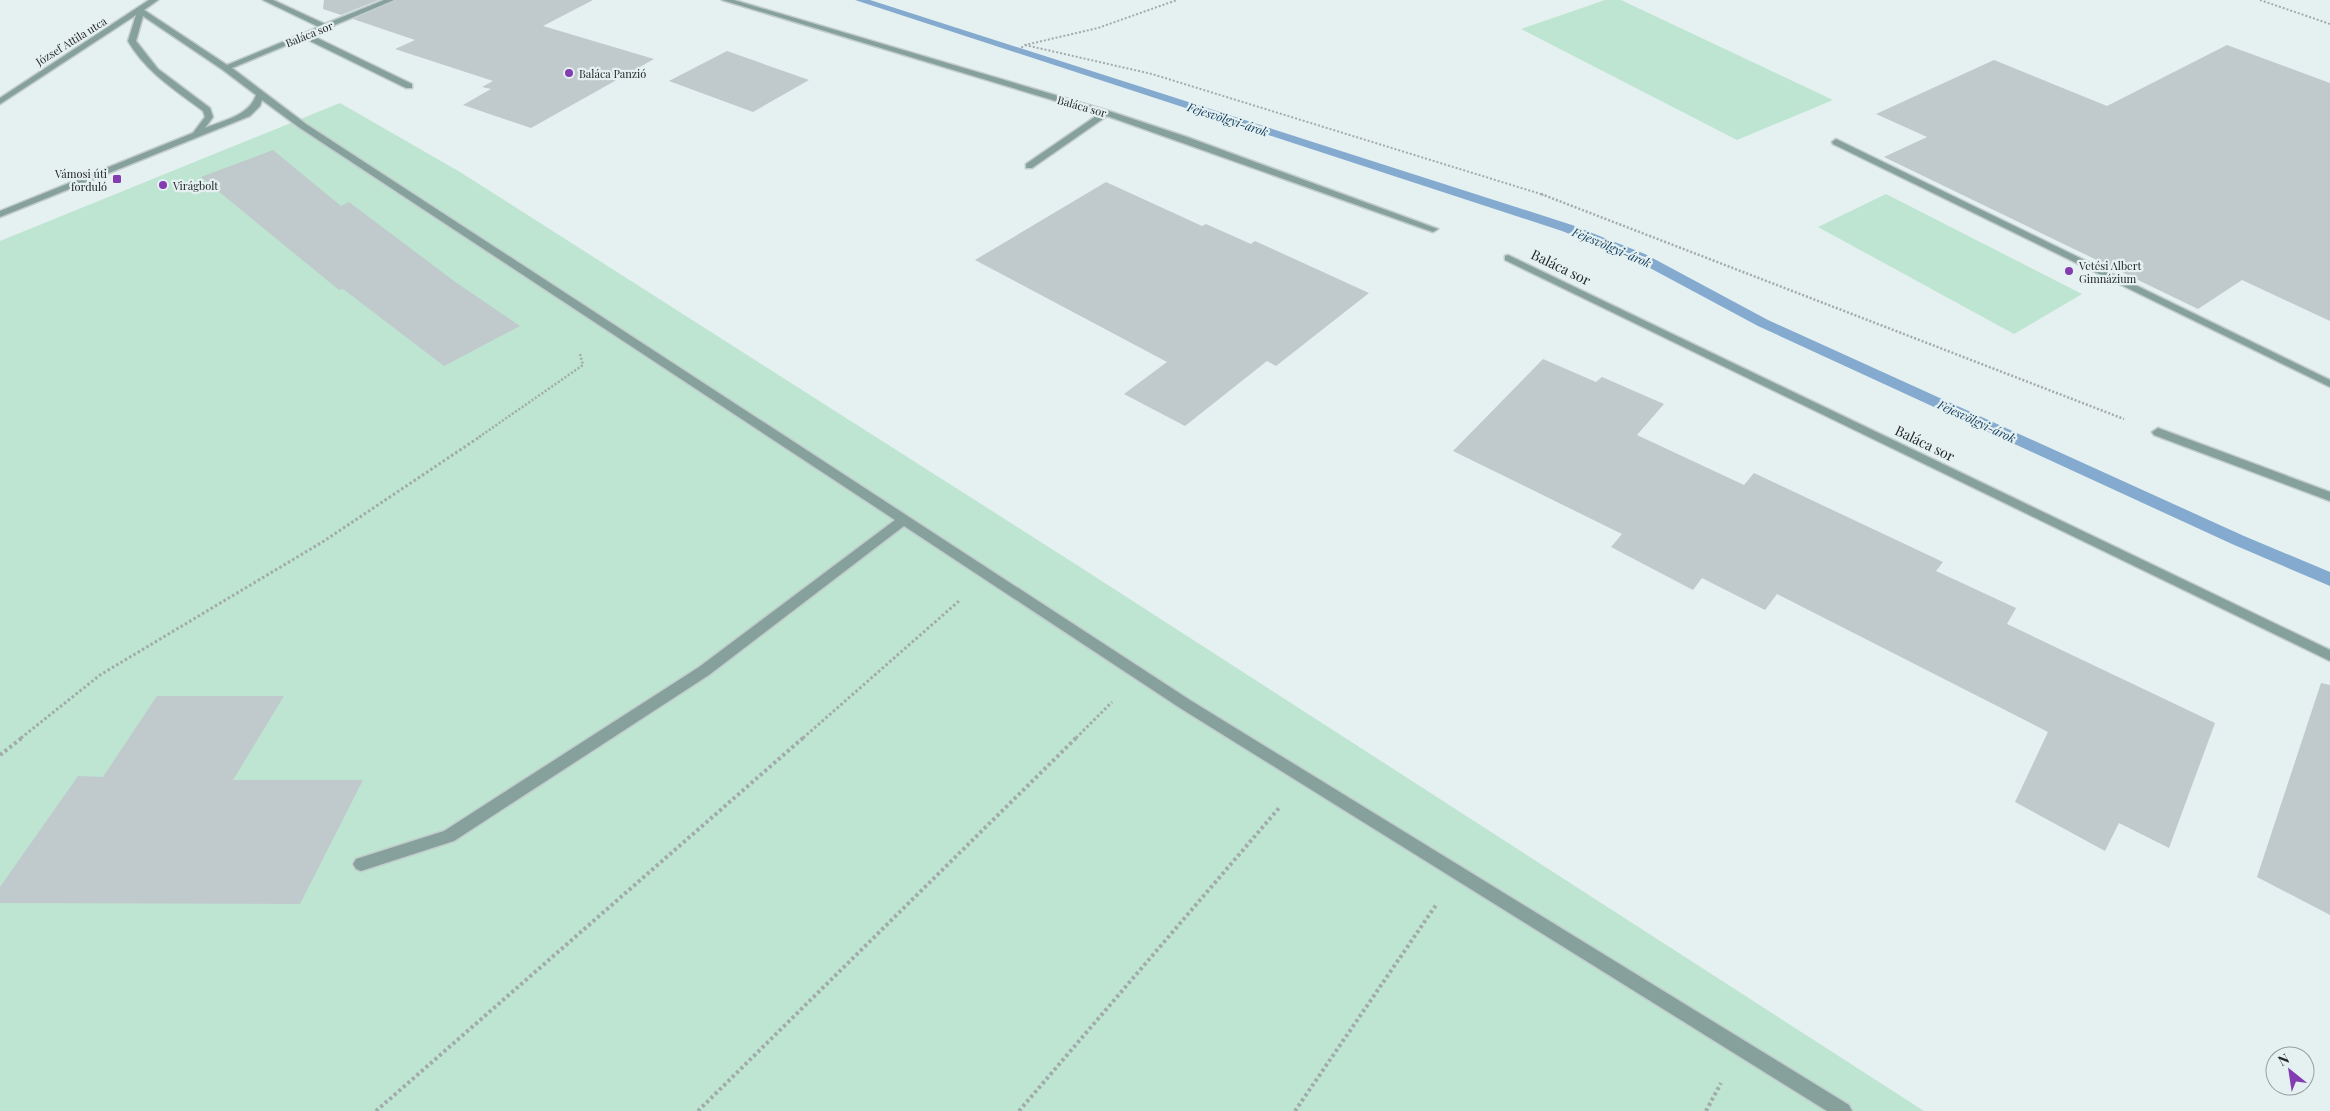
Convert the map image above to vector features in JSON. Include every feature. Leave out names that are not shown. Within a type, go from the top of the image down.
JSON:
[{"type":"street","name":"József Attila utca","points":[[0,102],[58,62],[141,11],[154,0]]},
{"type":"street","points":[[267,0],[325,28]]},
{"type":"street","name":"Baláca sor","points":[[226,68],[390,0]]},
{"type":"street","name":"Baláca sor","points":[[726,0],[1184,138],[1433,229]]},
{"type":"street","points":[[194,137],[209,117],[207,110],[145,60],[136,49],[132,41],[141,11],[226,68],[303,126],[1139,674],[1843,1111]]},
{"type":"street","points":[[306,36],[409,86]]},
{"type":"street","points":[[0,214],[247,114],[257,104],[260,94]]},
{"type":"street","points":[[1029,166],[1106,113]]},
{"type":"street","points":[[1836,142],[2330,384]]},
{"type":"street","name":"Baláca sor","points":[[1508,258],[2330,656]]},
{"type":"street","points":[[2158,432],[2330,497]]},
{"type":"street","points":[[361,864],[449,836],[704,671],[904,520]]},
{"type":"path","points":[[1177,0],[1098,28],[1026,45],[1152,74],[1538,193],[2158,432]]},
{"type":"path","points":[[2260,0],[2330,24]]},
{"type":"path","points":[[0,755],[100,675],[341,530],[415,482],[583,365],[579,348]]},
{"type":"path","points":[[376,1111],[989,576]]},
{"type":"path","points":[[698,1111],[1139,674]]},
{"type":"path","points":[[1019,1111],[1304,778]]},
{"type":"path","points":[[1295,1111],[1458,873]]},
{"type":"green space","points":[[1605,0],[1621,0],[1833,100],[1737,140],[1521,29]]},
{"type":"green space","points":[[340,103],[460,172],[1080,567],[1924,1111],[0,1111],[0,241]]},
{"type":"green space","points":[[1886,194],[2082,294],[2014,334],[1818,227]]},
{"type":"building","points":[[324,0],[379,0],[341,15],[323,9]]},
{"type":"building","points":[[396,0],[593,0],[543,26],[654,59],[531,128],[463,105],[491,89],[482,87],[493,81],[395,49],[415,40],[353,19]]},
{"type":"building","points":[[2227,45],[2330,83],[2330,321],[2242,280],[2198,309],[1884,157],[1927,137],[1876,114],[1994,60],[2107,106]]},
{"type":"building","points":[[727,51],[809,80],[753,112],[669,81]]},
{"type":"building","points":[[273,150],[341,206],[349,202],[454,281],[520,326],[444,366],[343,289],[339,290],[201,177]]},
{"type":"building","points":[[1106,182],[1202,226],[1206,224],[1251,244],[1255,241],[1369,293],[1276,366],[1267,361],[1185,426],[1124,394],[1167,362],[975,260]]},
{"type":"building","points":[[1543,359],[1596,382],[1602,377],[1664,404],[1637,435],[1744,485],[1754,473],[1943,562],[1936,571],[2016,608],[2007,624],[2215,723],[2169,848],[2119,823],[2105,851],[2015,802],[2048,732],[1777,594],[1765,610],[1702,578],[1693,590],[1611,547],[1622,534],[1453,451]]},
{"type":"building","points":[[2321,683],[2330,685],[2330,915],[2257,877]]},
{"type":"building","points":[[157,696],[284,696],[233,780],[363,780],[300,904],[0,903],[0,887],[78,776],[103,777]]},
{"type":"waterway","name":"Fejesvölgyi-árok","points":[[860,0],[1567,228],[1640,257],[1763,323],[2238,540],[2330,579]]},
{"type":"place","name":"Baláca Panzió","points":[[569,73]]},
{"type":"place","name":"Vámosi úti forduló","points":[[117,179]]},
{"type":"place","name":"Virágbolt","points":[[163,185]]},
{"type":"place","name":"Vetési Albert Gimnázium","points":[[2069,271]]}]
